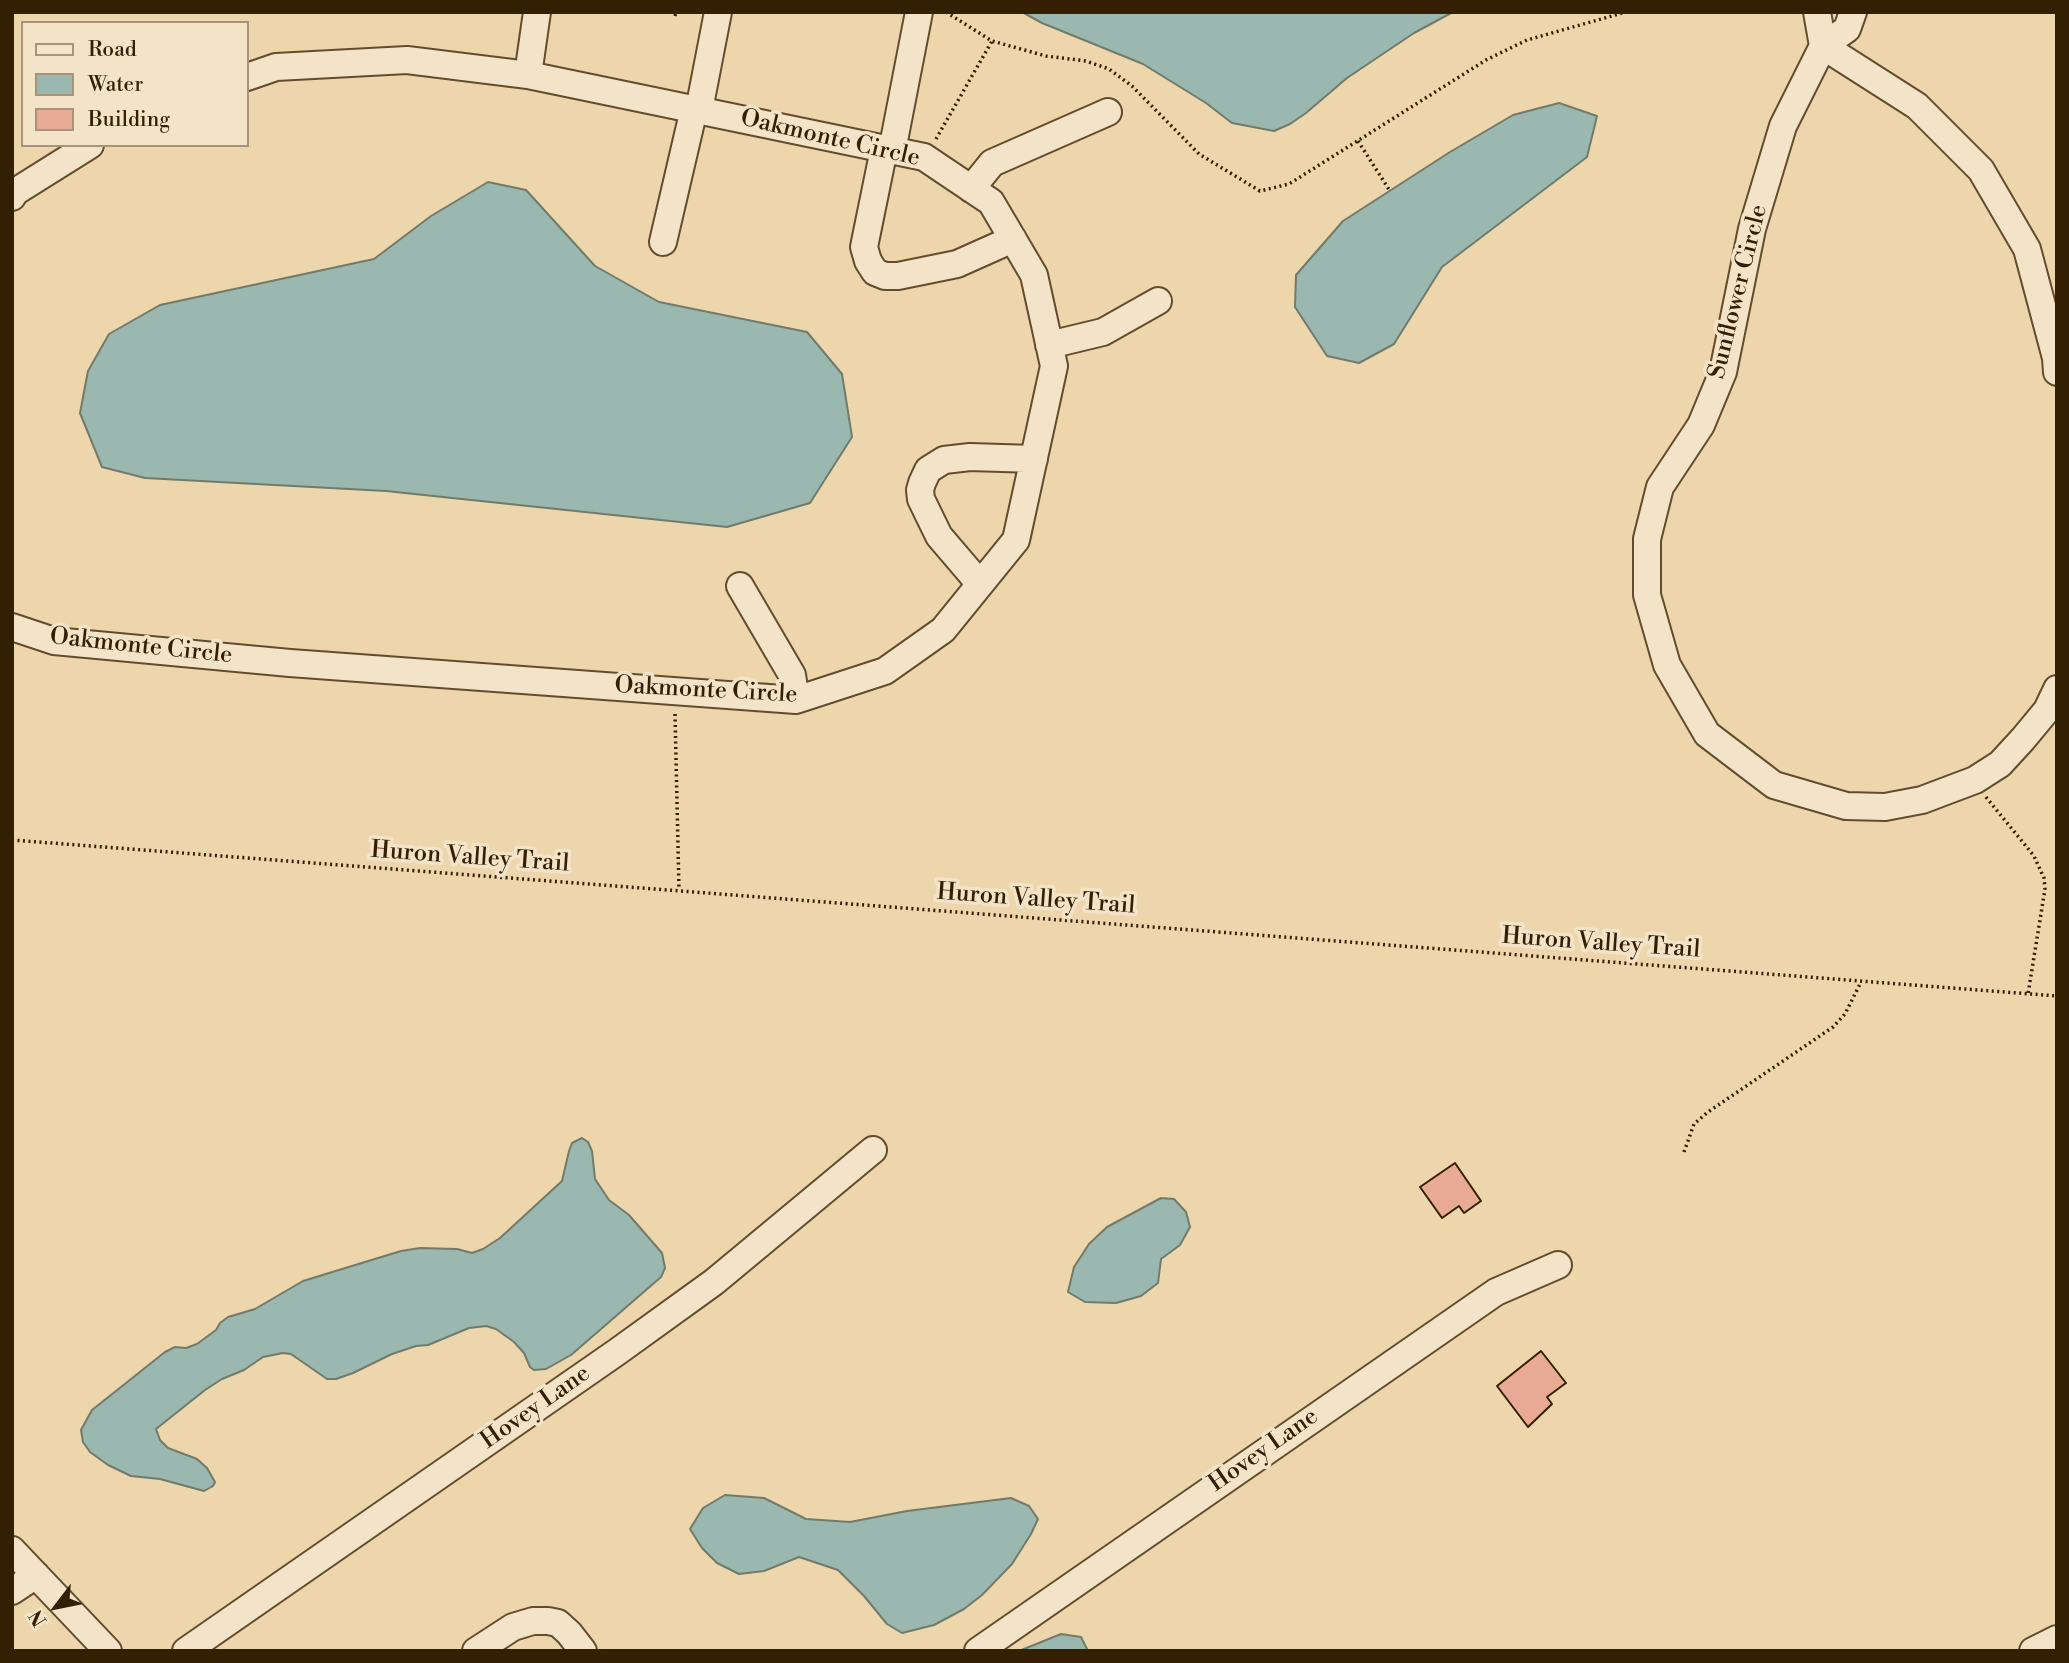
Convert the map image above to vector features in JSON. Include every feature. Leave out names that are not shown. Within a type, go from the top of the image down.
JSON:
[{"type":"street","points":[[528,75],[537,12]]},
{"type":"street","points":[[663,242],[718,12]]},
{"type":"street","points":[[919,12],[864,247],[868,261],[875,272],[885,276],[898,276],[957,264],[1013,239]]},
{"type":"street","points":[[1817,12],[1823,46],[1917,106],[1981,170],[2027,249],[2056,358],[2057,372]]},
{"type":"street","points":[[1823,46],[1847,29],[1853,12]]},
{"type":"street","name":"Sunflower Circle","points":[[1823,46],[1783,126],[1752,229],[1723,372],[1701,425],[1660,487],[1647,539],[1647,595],[1667,665],[1707,734],[1774,785],[1846,806],[1885,807],[1922,800],[1975,780],[2000,764],[2015,748],[2047,710],[2057,690]]},
{"type":"street","name":"Oakmonte Circle","points":[[12,627],[68,643],[290,663],[796,701],[885,671],[943,630],[1016,540],[1054,366],[1034,275],[991,202],[926,158],[528,75],[407,60],[276,67],[248,77]]},
{"type":"street","points":[[971,188],[992,163],[1108,112]]},
{"type":"street","points":[[12,197],[15,192],[87,147]]},
{"type":"street","points":[[1049,345],[1103,332],[1158,301]]},
{"type":"street","points":[[980,584],[939,536],[921,499],[922,483],[928,471],[944,460],[970,457],[1034,459]]},
{"type":"street","points":[[740,586],[792,675],[796,701]]},
{"type":"street","name":"Hovey Lane","points":[[186,1651],[714,1282],[873,1150]]},
{"type":"street","name":"Hovey Lane","points":[[978,1651],[1241,1466],[1496,1292],[1558,1265]]},
{"type":"street","points":[[12,1550],[108,1651]]},
{"type":"street","points":[[12,1591],[36,1575]]},
{"type":"street","points":[[476,1651],[513,1627],[533,1621],[558,1623],[583,1651]]},
{"type":"street","points":[[2033,1651],[2057,1639]]},
{"type":"path","points":[[946,12],[992,41],[1046,56],[1086,61],[1109,69],[1132,86],[1199,154],[1260,191],[1289,184],[1486,60],[1527,40],[1626,12]]},
{"type":"path","points":[[926,158],[992,41]]},
{"type":"path","points":[[1358,141],[1390,191]]},
{"type":"path","points":[[676,691],[679,890]]},
{"type":"path","points":[[1975,780],[1989,802],[2022,839],[2042,870],[2045,889],[2028,994]]},
{"type":"path","name":"Huron Valley Trail","points":[[12,840],[2057,996]]},
{"type":"path","points":[[1684,1152],[1693,1124],[1833,1027],[1845,1014],[1862,981]]},
{"type":"water","points":[[1022,12],[1453,12],[1414,33],[1347,78],[1306,113],[1274,131],[1232,123],[1206,103],[1143,64],[1042,23]]},
{"type":"water","points":[[1559,103],[1597,116],[1587,157],[1442,267],[1394,344],[1359,363],[1327,356],[1295,307],[1296,275],[1343,221],[1513,115]]},
{"type":"water","points":[[488,182],[526,190],[595,266],[659,302],[807,332],[842,374],[852,437],[810,503],[727,527],[386,491],[145,478],[102,467],[80,413],[88,371],[109,334],[160,305],[374,259],[431,216]]},
{"type":"water","points":[[582,1138],[588,1142],[592,1151],[595,1179],[609,1200],[629,1215],[662,1253],[665,1268],[661,1277],[571,1355],[546,1369],[534,1370],[514,1342],[496,1329],[486,1326],[469,1328],[428,1345],[392,1354],[336,1379],[327,1379],[291,1354],[263,1357],[205,1390],[156,1429],[160,1440],[168,1448],[197,1459],[207,1468],[215,1482],[204,1491],[160,1479],[131,1476],[108,1465],[90,1452],[83,1442],[81,1430],[92,1410],[165,1352],[175,1347],[186,1348],[197,1344],[228,1317],[255,1309],[303,1281],[401,1251],[420,1248],[457,1249],[472,1253],[483,1249],[500,1238],[562,1181],[572,1143]]},
{"type":"water","points":[[1161,1198],[1174,1199],[1186,1212],[1190,1227],[1180,1245],[1161,1259],[1158,1283],[1141,1296],[1116,1303],[1085,1302],[1068,1292],[1074,1267],[1089,1244],[1107,1227]]},
{"type":"water","points":[[725,1495],[764,1498],[806,1519],[850,1522],[907,1511],[1011,1498],[1029,1506],[1038,1519],[1012,1564],[982,1595],[964,1609],[934,1625],[902,1633],[887,1624],[838,1570],[799,1557],[764,1571],[739,1574],[717,1563],[702,1548],[690,1529],[703,1508]]},
{"type":"water","points":[[1061,1634],[1081,1637],[1088,1651],[1019,1651]]},
{"type":"building","points":[[1455,1163],[1481,1201],[1464,1213],[1459,1206],[1442,1218],[1420,1187]]},
{"type":"building","points":[[1541,1351],[1566,1383],[1547,1397],[1552,1404],[1528,1427],[1497,1386]]}]
